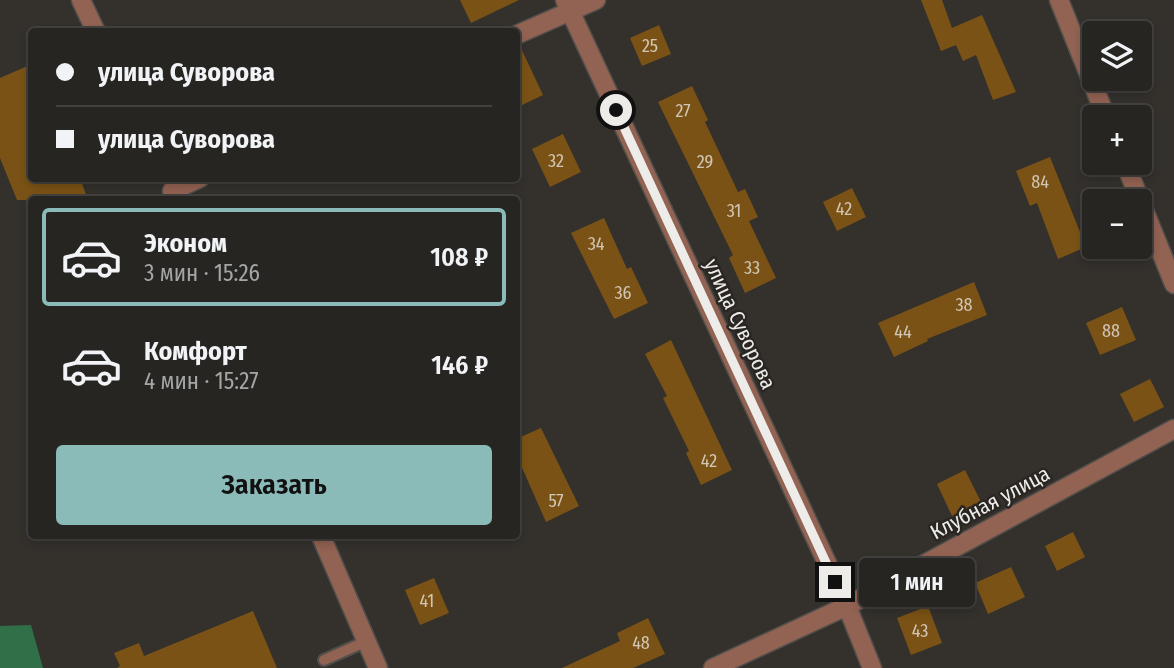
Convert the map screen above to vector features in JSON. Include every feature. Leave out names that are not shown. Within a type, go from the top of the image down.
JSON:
[{"type":"street","points":[[81,0],[94,28]]},
{"type":"street","points":[[520,33],[567,6],[596,0]]},
{"type":"street","points":[[1059,0],[1101,105]]},
{"type":"street","name":"улица Суворова","points":[[567,6],[847,606],[872,668]]},
{"type":"street","points":[[1130,175],[1174,284]]},
{"type":"street","points":[[171,190],[190,182]]},
{"type":"street","name":"Клубная улица","points":[[713,668],[847,606],[1174,429]]},
{"type":"street","points":[[322,539],[378,668]]},
{"type":"lane","points":[[324,660],[367,641]]},
{"type":"green space","points":[[31,625],[43,668],[0,668],[0,626]]},
{"type":"building","points":[[460,0],[519,0],[471,23]]},
{"type":"building","points":[[921,0],[942,0],[952,28],[982,15],[1016,92],[993,100],[976,55],[963,61],[956,45],[941,51]]},
{"type":"building","points":[[659,25],[671,54],[642,66],[630,38]]},
{"type":"building","points":[[520,46],[543,95],[520,106]]},
{"type":"building","points":[[28,66],[28,182],[81,182],[87,196],[28,196],[28,200],[17,200],[0,158],[0,78]]},
{"type":"building","points":[[692,86],[708,120],[705,122],[738,192],[745,189],[758,217],[749,221],[776,278],[745,293],[729,258],[733,255],[658,102]]},
{"type":"building","points":[[563,134],[581,172],[550,187],[532,149]]},
{"type":"building","points":[[1050,157],[1082,237],[1082,249],[1058,259],[1037,203],[1030,206],[1016,171]]},
{"type":"building","points":[[852,188],[866,217],[837,231],[823,202]]},
{"type":"building","points":[[604,218],[627,269],[631,267],[648,303],[614,319],[571,233]]},
{"type":"building","points":[[974,282],[987,315],[927,339],[928,341],[894,357],[878,323]]},
{"type":"building","points":[[1122,307],[1136,340],[1100,355],[1086,323]]},
{"type":"building","points":[[671,340],[732,470],[701,485],[686,453],[689,451],[663,398],[667,396],[645,354]]},
{"type":"building","points":[[1150,379],[1164,407],[1134,422],[1120,394]]},
{"type":"building","points":[[541,428],[579,506],[546,522],[520,463],[520,437]]},
{"type":"building","points":[[965,470],[981,502],[952,516],[937,484]]},
{"type":"building","points":[[1073,532],[1085,557],[1057,571],[1045,546]]},
{"type":"building","points":[[1011,567],[1025,597],[988,614],[975,583]]},
{"type":"building","points":[[434,578],[449,613],[420,625],[405,590]]},
{"type":"building","points":[[928,606],[942,643],[911,655],[897,618]]},
{"type":"building","points":[[253,611],[277,668],[117,668],[120,666],[114,653],[139,643],[144,656]]},
{"type":"building","points":[[648,618],[665,654],[633,668],[562,668],[620,641],[617,633]]},
{"type":"route","points":[[616,110],[835,582]]}]
